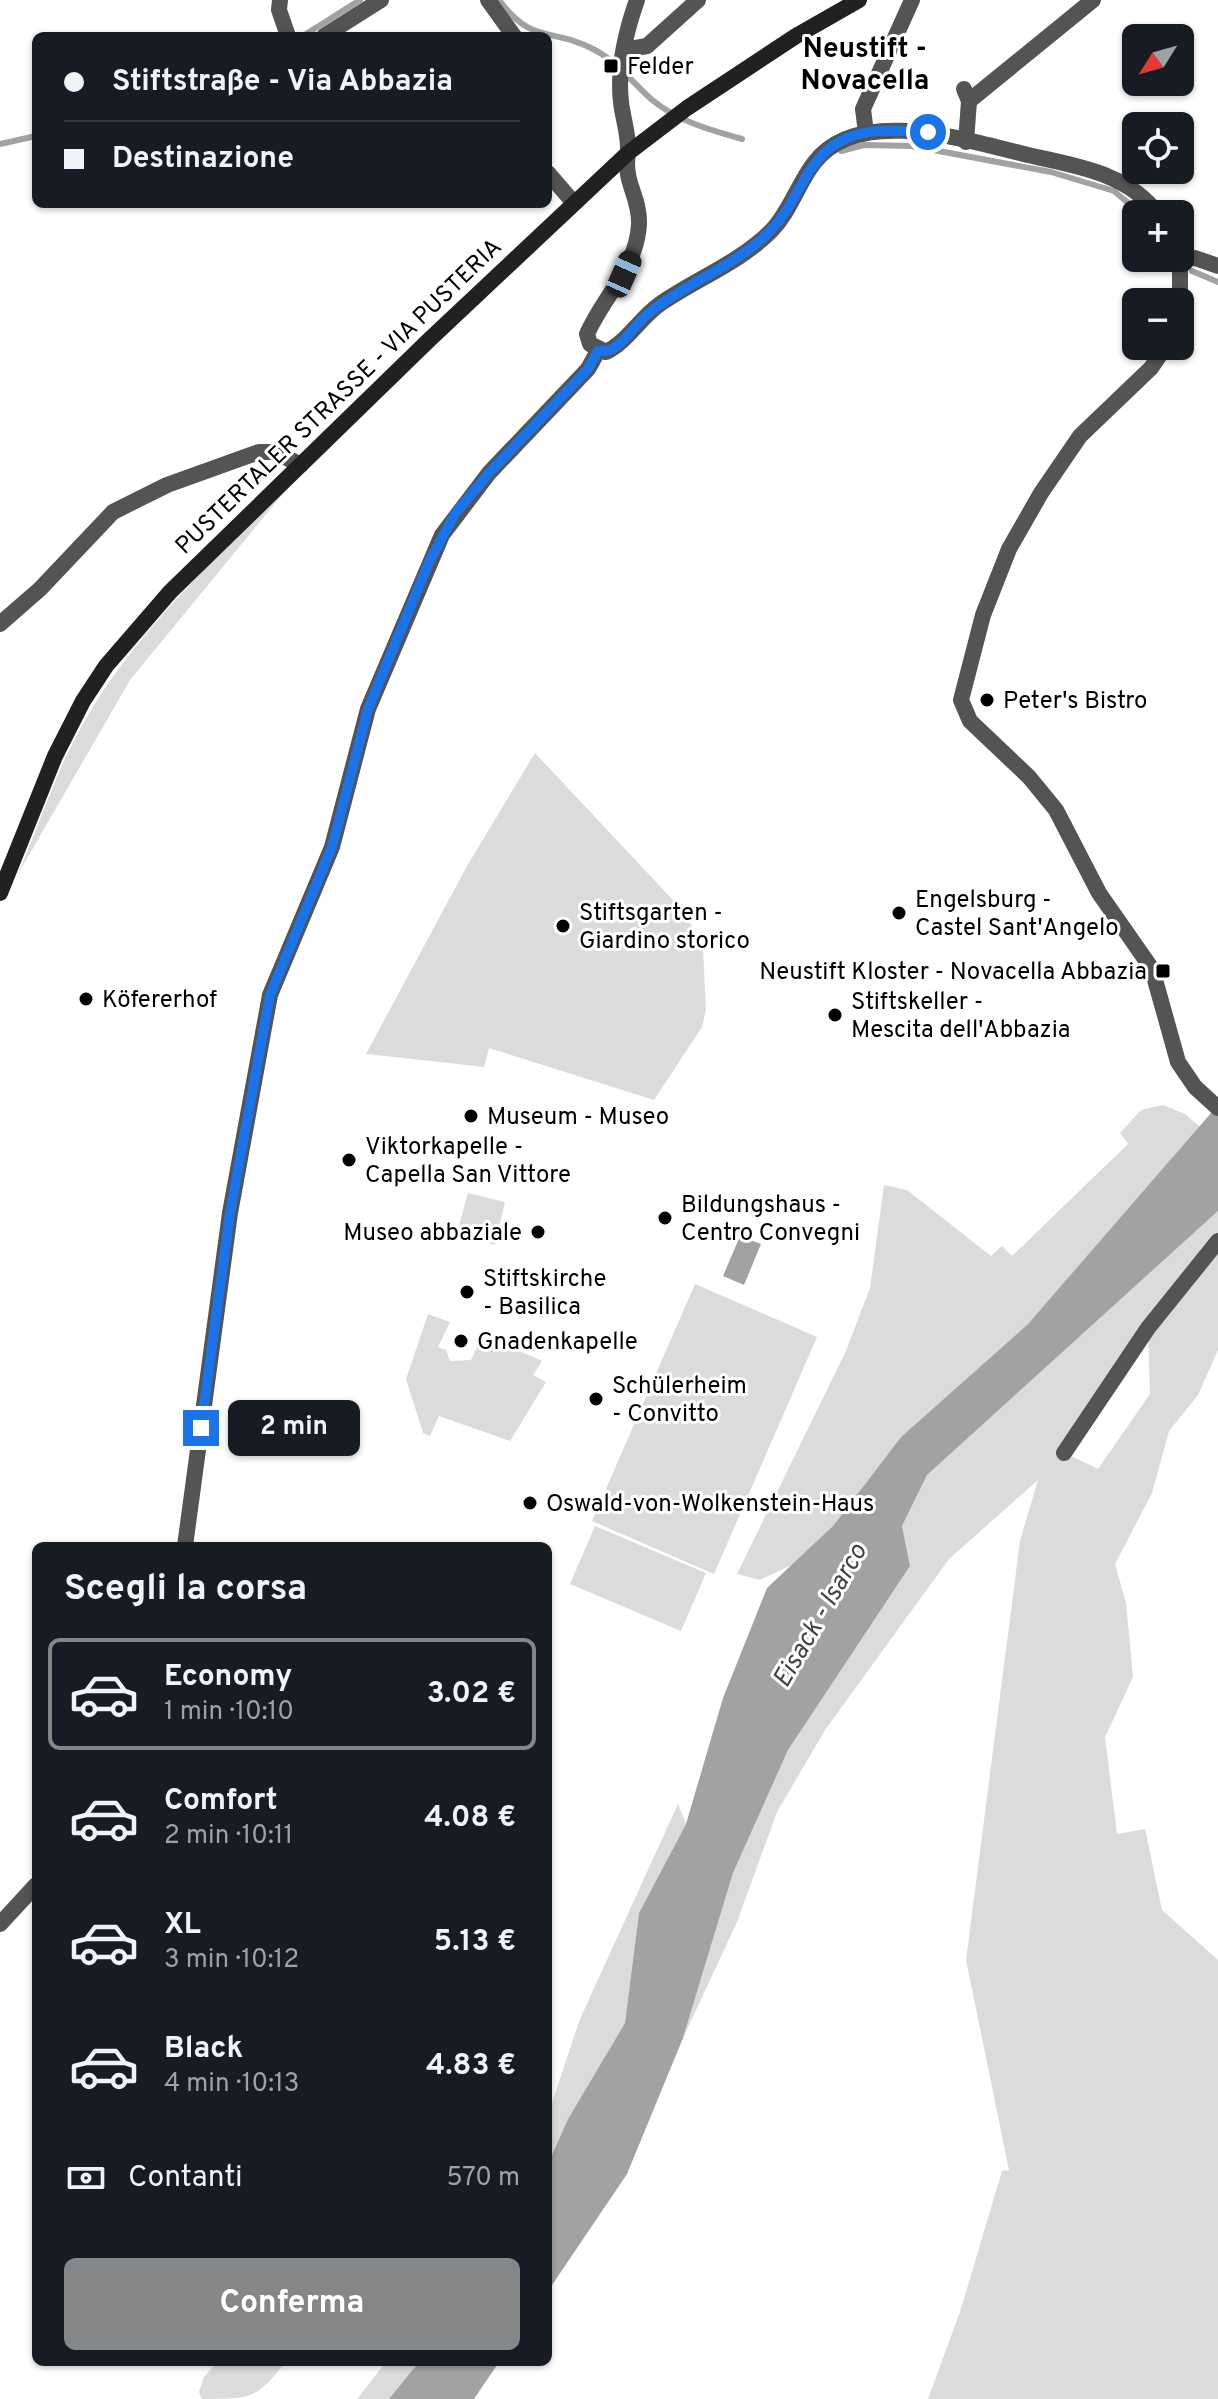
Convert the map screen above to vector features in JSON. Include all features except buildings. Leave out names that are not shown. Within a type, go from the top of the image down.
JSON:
[{"type":"main road","name":"PUSTERTALER STRASSE - VIA PUSTERIA","points":[[0,893],[55,756],[106,666],[170,592],[573,202],[628,153],[687,108],[796,36],[859,0]]},
{"type":"street","points":[[280,0],[279,10],[287,32]]},
{"type":"street","points":[[330,32],[381,0]]},
{"type":"street","points":[[488,0],[511,32]]},
{"type":"street","points":[[637,0],[624,50],[621,100],[629,134],[625,171],[639,219],[637,243],[587,334],[590,344],[598,351],[606,352],[618,347],[636,323],[660,304],[752,247],[773,229],[814,162],[844,139],[866,133],[928,132],[1095,170],[1124,183],[1143,200]]},
{"type":"street","points":[[624,50],[647,46],[698,0]]},
{"type":"street","points":[[866,133],[863,109],[912,0]]},
{"type":"street","points":[[966,142],[966,95],[1093,0]]},
{"type":"street","points":[[552,178],[573,202]]},
{"type":"street","points":[[1194,258],[1218,266]]},
{"type":"street","points":[[186,1542],[230,1213],[270,995],[332,847],[368,709],[430,560],[455,514],[489,473],[588,369],[598,351]]},
{"type":"street","points":[[1156,360],[1080,436],[1041,493],[1009,549],[983,615],[961,700],[970,721],[1029,777],[1056,810],[1099,893],[1148,961],[1158,986],[1178,1062],[1195,1087],[1217,1107]]},
{"type":"street","points":[[0,624],[113,512],[138,497],[259,452],[275,452],[301,465]]},
{"type":"street","points":[[1064,1453],[1148,1328],[1218,1241]]},
{"type":"street","points":[[0,1924],[32,1889]]},
{"type":"shaded area","points":[[300,473],[130,680],[18,874],[61,767],[78,733],[124,661],[180,596]]},
{"type":"shaded area","name":"Stiftsgarten - Giardino storico","points":[[535,753],[686,914],[703,949],[706,1010],[702,1027],[654,1100],[489,1048],[484,1067],[366,1054],[467,866]]},
{"type":"shaded area","points":[[1163,1105],[1185,1114],[1200,1127],[1028,1324],[901,1437],[833,1526],[796,1563],[760,1580],[737,1574],[846,1351],[870,1288],[884,1185],[907,1190],[991,1256],[1002,1246],[1012,1256],[1128,1144],[1120,1133],[1141,1110]]},
{"type":"shaded area","points":[[468,1193],[505,1202],[495,1245],[457,1233]]},
{"type":"shaded area","points":[[1218,1211],[1218,1350],[1198,1395],[1169,1431],[1152,1493],[1115,1564],[1126,1603],[1133,1677],[1105,1737],[1117,1834],[1145,1829],[1162,1910],[1218,1960],[1218,2399],[928,2399],[960,2312],[1002,2171],[1009,2170],[966,1960],[1020,1541],[1038,1480],[949,1559],[825,1730],[777,1812],[737,1922],[683,2038],[733,1873],[788,1750],[910,1566],[902,1526],[927,1475]],"holes":[[[1148,1330],[1150,1394],[1098,1469],[1065,1453]]]},
{"type":"shaded area","points":[[695,1284],[817,1337],[714,1574],[592,1521]]},
{"type":"shaded area","points":[[428,1314],[450,1322],[438,1347],[446,1350],[450,1361],[471,1360],[483,1335],[542,1361],[533,1375],[546,1382],[510,1441],[439,1416],[430,1436],[423,1433],[406,1379]]},
{"type":"shaded area","points":[[595,1526],[706,1573],[681,1631],[570,1584]]},
{"type":"shaded area","points":[[678,1804],[686,1824],[639,1913],[625,2023],[568,2119],[552,2155],[552,2103],[580,2019]]},
{"type":"shaded area","points":[[214,2366],[282,2366],[259,2390],[243,2397],[202,2399],[199,2392],[204,2377]]},
{"type":"shaded area","points":[[383,2366],[416,2366],[389,2399],[357,2399]]},
{"type":"water","name":"Eisack - Isarco","points":[[1218,1105],[1218,1211],[927,1475],[902,1526],[910,1566],[788,1750],[733,1873],[683,2038],[627,2174],[552,2285],[552,2155],[568,2119],[625,2023],[639,1913],[686,1824],[723,1698],[767,1588],[833,1526],[901,1437],[1028,1324]]},
{"type":"water","points":[[740,1236],[761,1244],[744,1285],[723,1276]]},
{"type":"water","points":[[416,2366],[496,2366],[474,2399],[389,2399]]},
{"type":"waterway","points":[[309,32],[360,0]]},
{"type":"waterway","points":[[499,0],[522,24],[538,32]]},
{"type":"waterway","points":[[552,36],[580,43],[603,55],[651,99],[683,119],[742,139]]},
{"type":"waterway","points":[[0,144],[32,137]]},
{"type":"waterway","points":[[841,151],[864,145],[912,146],[1051,172],[1114,191],[1125,200]]},
{"type":"waterway","points":[[1194,272],[1218,282]]},
{"type":"place","name":"Felder","points":[[611,66]]},
{"type":"place","name":"Peter's Bistro","points":[[987,700]]},
{"type":"place","name":"Engelsburg - Castel Sant'Angelo","points":[[899,913]]},
{"type":"place","name":"Stiftsgarten - Giardino storico","points":[[563,926]]},
{"type":"place","name":"Neustift Kloster - Novacella Abbazia","points":[[1163,971]]},
{"type":"place","name":"Köfererhof","points":[[86,999]]},
{"type":"place","name":"Stiftskeller - Mescita dell'Abbazia","points":[[835,1015]]},
{"type":"place","name":"Museum - Museo","points":[[471,1116]]},
{"type":"place","name":"Viktorkapelle - Capella San Vittore","points":[[349,1160]]},
{"type":"place","name":"Bildungshaus - Centro Convegni","points":[[665,1218]]},
{"type":"place","name":"Museo abbaziale","points":[[538,1232]]},
{"type":"place","name":"Stiftskirche - Basilica","points":[[467,1292]]},
{"type":"place","name":"Gnadenkapelle","points":[[461,1341]]},
{"type":"place","name":"Schülerheim - Convitto","points":[[596,1399]]},
{"type":"place","name":"Oswald-von-Wolkenstein-Haus","points":[[530,1503]]},
{"type":"district","name":"Neustift - Novacella","points":[[865,63]]},
{"type":"route","points":[[201,1428],[230,1213],[257,1082],[270,995],[332,847],[368,709],[442,535],[489,473],[588,369],[598,351],[606,352],[618,347],[636,323],[660,304],[752,247],[773,229],[814,162],[828,149],[844,139],[866,133],[928,132]]}]
